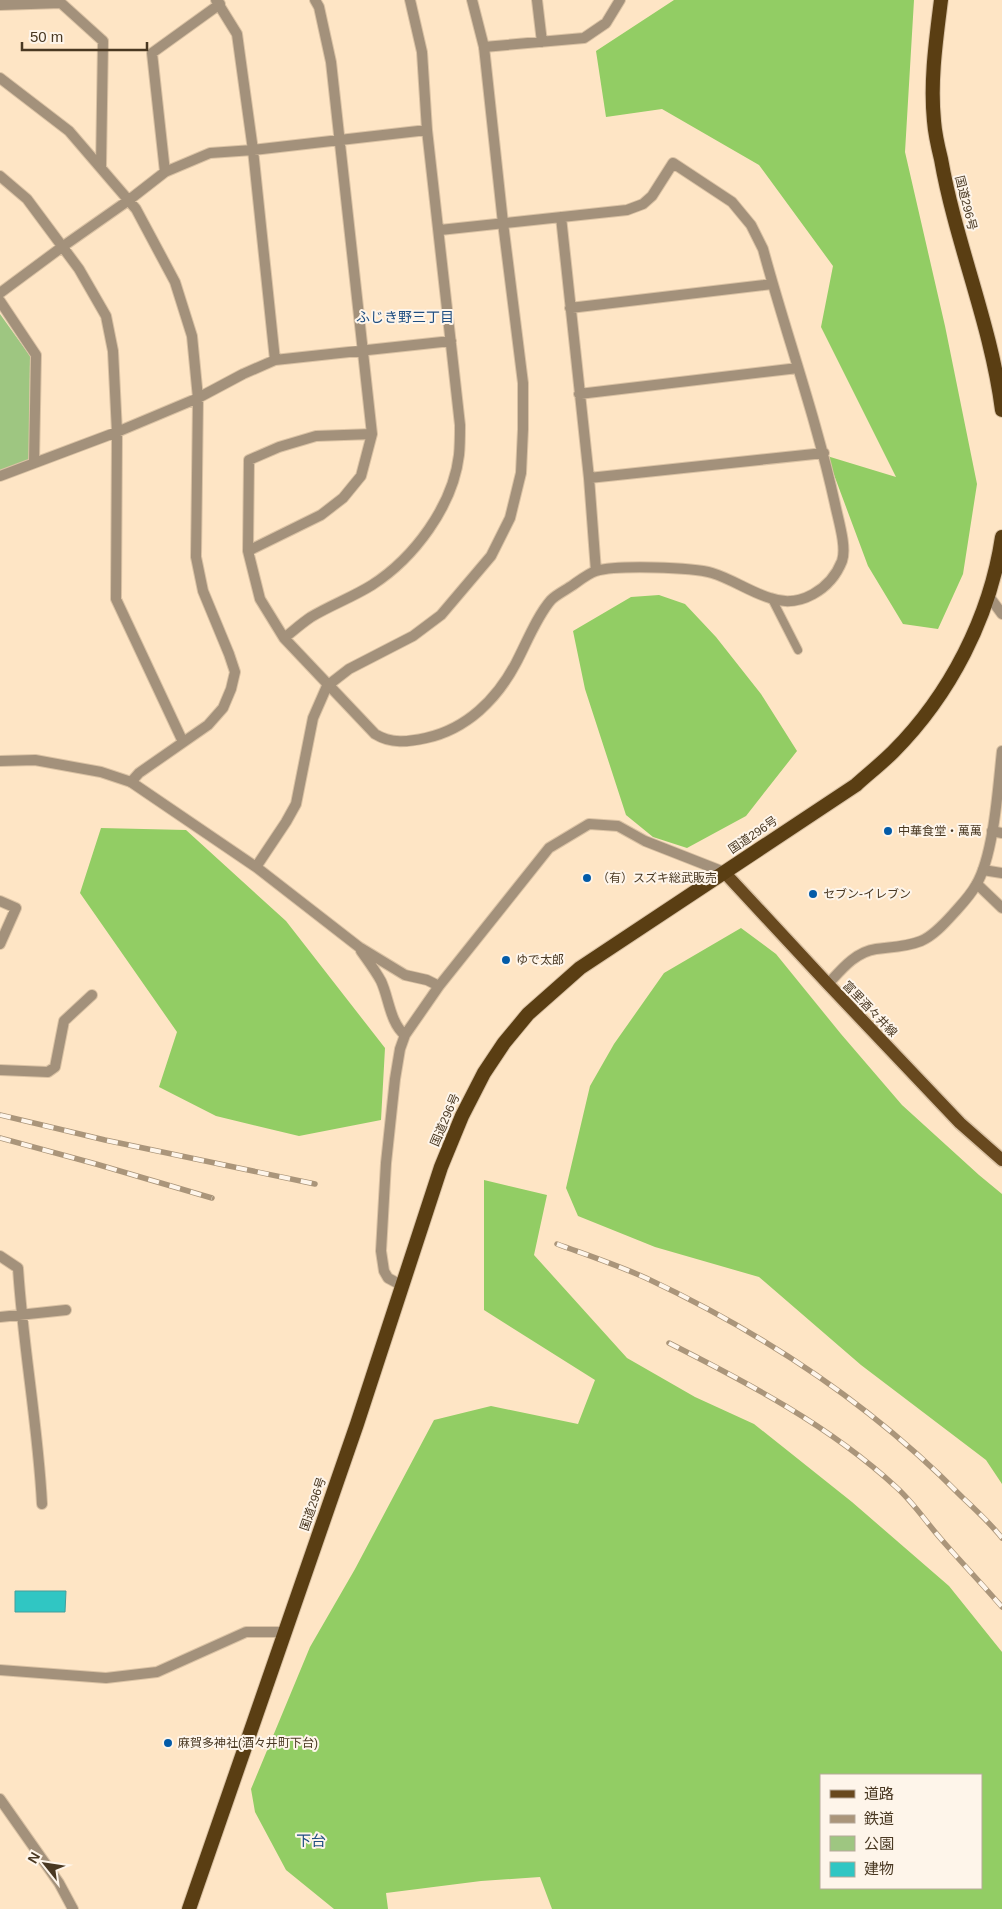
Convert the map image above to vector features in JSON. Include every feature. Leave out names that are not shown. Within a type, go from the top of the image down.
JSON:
[{"type":"highway","name":"国道296号","points":[[941,0],[936,42],[934,122],[944,178],[981,312],[1002,410]]},
{"type":"highway","name":"国道296号","points":[[189,1909],[357,1424],[441,1167],[480,1081],[504,1043],[528,1014],[580,968],[856,785],[893,752],[929,710],[953,674],[972,638],[988,595],[1002,537]]},
{"type":"main road","name":"富里酒々井線","points":[[724,872],[960,1123],[1002,1160]]},
{"type":"street","points":[[248,551],[321,515],[343,498],[361,476],[372,434],[332,62],[319,7],[315,0]]},
{"type":"street","points":[[284,638],[311,618],[371,586],[397,568],[419,544],[437,516],[451,488],[459,456],[460,424],[440,230],[427,130],[422,52],[410,0]]},
{"type":"street","points":[[256,867],[296,804],[313,718],[327,686],[348,669],[413,636],[441,615],[491,556],[510,518],[520,473],[523,429],[523,383],[484,47],[472,0]]},
{"type":"street","points":[[537,0],[542,42]]},
{"type":"street","points":[[484,47],[584,38],[606,23],[620,0]]},
{"type":"street","points":[[164,172],[152,53],[218,2],[237,34],[253,150],[275,360]]},
{"type":"street","points":[[0,4],[61,3],[104,41],[101,167]]},
{"type":"street","points":[[0,78],[69,131],[136,209],[175,282],[192,336],[198,398],[196,557],[203,591],[230,654],[235,672],[232,689],[223,708],[208,725],[139,773],[131,782]]},
{"type":"street","points":[[0,293],[129,200],[164,172],[210,153],[253,150],[427,130]]},
{"type":"street","points":[[372,434],[316,436],[279,447],[249,460],[248,551],[260,599],[284,638],[327,686],[375,734],[386,741],[413,741],[442,734],[469,719],[495,696],[515,665],[531,632],[552,600],[596,571],[621,568],[690,569],[713,573],[772,599],[792,601],[814,595],[829,582],[842,560],[842,540],[824,453],[763,249],[751,225],[732,202],[673,163],[652,196],[643,204],[627,210],[440,230]]},
{"type":"street","points":[[0,176],[26,199],[78,269],[106,316],[113,351],[117,432],[116,599],[183,742]]},
{"type":"street","points":[[561,217],[589,478],[596,571]]},
{"type":"street","points":[[570,308],[772,284]]},
{"type":"street","points":[[0,301],[36,355],[34,462]]},
{"type":"street","points":[[0,476],[117,432],[198,398],[243,374],[275,360],[451,341]]},
{"type":"street","points":[[580,394],[798,368]]},
{"type":"street","points":[[589,478],[824,453]]},
{"type":"street","points":[[988,595],[1002,614]]},
{"type":"street","points":[[828,984],[847,964],[858,956],[874,949],[908,946],[923,940],[944,924],[963,903],[977,884],[997,832],[1002,751]]},
{"type":"street","points":[[0,761],[35,760],[101,772],[131,782],[256,867],[359,947],[404,975],[427,980],[439,986]]},
{"type":"street","points":[[401,1285],[388,1278],[384,1271],[381,1251],[386,1163],[395,1079],[400,1049],[405,1035],[439,986],[549,848],[590,824],[618,826],[645,841],[724,872]]},
{"type":"street","points":[[983,870],[1002,873]]},
{"type":"street","points":[[977,884],[1002,908]]},
{"type":"street","points":[[0,901],[16,908],[0,944]]},
{"type":"street","points":[[359,947],[380,980],[396,1023],[405,1035]]},
{"type":"street","points":[[0,1070],[48,1072],[55,1067],[64,1021],[92,995]]},
{"type":"street","points":[[0,1256],[18,1268],[21,1316],[40,1457],[42,1504]]},
{"type":"street","points":[[0,1317],[66,1310]]},
{"type":"street","points":[[0,1670],[106,1678],[157,1672],[246,1632],[284,1632]]},
{"type":"street","points":[[0,1799],[59,1882],[73,1909]]},
{"type":"lane","points":[[772,599],[798,650]]},
{"type":"green space","points":[[674,0],[914,0],[905,152],[945,326],[977,484],[963,574],[938,629],[903,624],[868,566],[827,456],[896,477],[821,327],[833,266],[759,165],[662,109],[606,117],[596,51]]},
{"type":"green space","points":[[0,314],[30,356],[29,460],[0,471]]},
{"type":"green space","points":[[659,595],[685,604],[716,637],[761,694],[797,751],[746,816],[687,848],[653,837],[626,815],[585,689],[573,631],[631,597]]},
{"type":"green space","points":[[101,828],[186,830],[286,921],[385,1048],[381,1120],[299,1136],[216,1116],[159,1087],[177,1032],[80,893]]},
{"type":"green space","points":[[741,928],[776,954],[902,1105],[1002,1194],[1002,1484],[986,1460],[861,1365],[759,1277],[655,1247],[578,1216],[566,1188],[590,1086],[614,1044],[664,973]]},
{"type":"green space","points":[[484,1180],[547,1195],[534,1255],[627,1358],[695,1397],[754,1424],[852,1502],[949,1586],[1002,1652],[1002,1909],[552,1909],[540,1877],[481,1881],[386,1893],[388,1909],[334,1909],[286,1870],[255,1812],[251,1789],[310,1647],[355,1569],[434,1420],[491,1406],[578,1424],[595,1380],[484,1310]]},
{"type":"building","points":[[15,1591],[66,1591],[65,1612],[15,1612]]},
{"type":"railway","points":[[0,1115],[105,1140],[315,1184]]},
{"type":"railway","points":[[0,1138],[212,1198]]},
{"type":"railway","points":[[557,1244],[646,1278],[732,1322],[774,1347],[853,1402],[891,1432],[927,1463],[1002,1538]]},
{"type":"railway","points":[[669,1343],[787,1407],[844,1444],[871,1465],[908,1499],[1002,1607]]},
{"type":"place","name":"中華食堂・萬萬","points":[[888,831]]},
{"type":"place","name":"（有）スズキ総武販売","points":[[587,878]]},
{"type":"place","name":"セブン-イレブン","points":[[813,894]]},
{"type":"place","name":"ゆで太郎","points":[[506,960]]},
{"type":"place","name":"麻賀多神社(酒々井町下台)","points":[[168,1743]]},
{"type":"district","name":"ふじき野三丁目","points":[[405,317]]},
{"type":"district","name":"下台","points":[[311,1841]]}]
